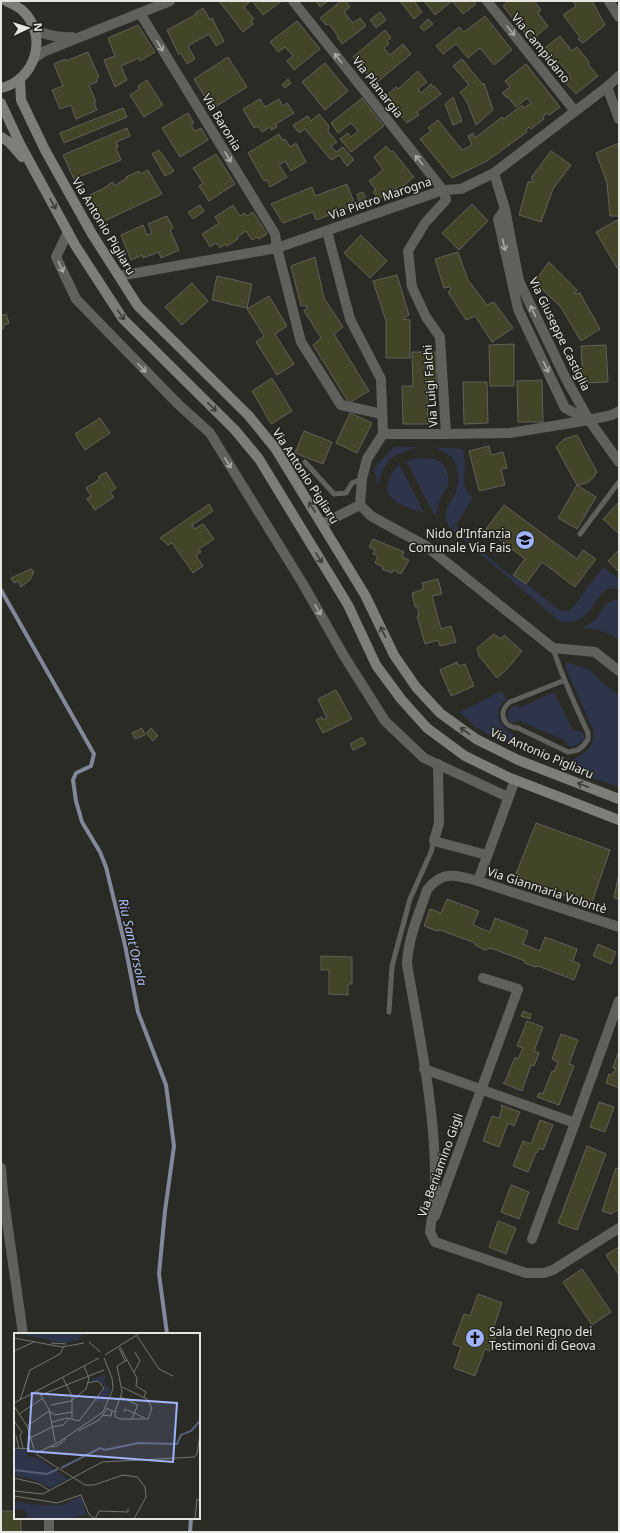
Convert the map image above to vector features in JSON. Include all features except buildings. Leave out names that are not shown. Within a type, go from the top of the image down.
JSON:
[{"type":"main road","points":[[1,88],[14,83],[26,73],[34,58],[37,43],[34,29],[22,6],[6,1]]},
{"type":"main road","name":"Via Antonio Pigliaru","points":[[20,79],[21,100],[45,150],[92,234],[118,276],[138,306],[249,416],[275,448],[365,595],[394,655],[416,687],[440,713],[476,739],[518,760],[619,799]]},
{"type":"main road","points":[[1,103],[21,146],[68,232],[123,319],[235,430],[259,460],[348,605],[376,666],[401,699],[427,728],[466,756],[515,780],[619,820]]},
{"type":"main road","points":[[1,137],[9,142],[34,170]]},
{"type":"street","points":[[34,58],[45,51],[82,35],[170,1]]},
{"type":"street","name":"Via Planargia","points":[[293,1],[443,190]]},
{"type":"street","name":"Via Campidano","points":[[487,1],[574,110]]},
{"type":"street","points":[[609,1],[619,17]]},
{"type":"street","name":"Via Baronia","points":[[140,12],[275,234],[277,248],[301,342],[341,405],[382,414]]},
{"type":"street","points":[[34,29],[53,37],[82,35]]},
{"type":"street","name":"Via Pietro Marogna","points":[[118,276],[277,248],[443,190],[461,189],[494,173],[619,76]]},
{"type":"street","points":[[606,87],[619,119]]},
{"type":"street","name":"Via Giuseppe Castiglia","points":[[494,173],[505,209],[519,281],[566,379],[589,420],[619,462]]},
{"type":"street","name":"Via Luigi Falchi","points":[[443,190],[446,200],[425,223],[408,251],[412,287],[426,317],[440,337],[446,434]]},
{"type":"street","name":"Via Giuseppe Castiglia","points":[[505,209],[498,219],[518,309],[565,408],[589,420]]},
{"type":"street","points":[[327,230],[350,319],[381,379],[383,434],[367,458],[362,479],[360,506]]},
{"type":"street","points":[[68,232],[56,257],[76,299],[178,404],[210,434],[303,584],[344,656],[385,721],[424,758],[508,797]]},
{"type":"street","points":[[383,434],[510,433],[589,420],[612,415],[619,411]]},
{"type":"street","points":[[322,524],[360,506]]},
{"type":"street","points":[[360,506],[371,516],[426,546],[553,648],[595,652],[619,671]]},
{"type":"street","points":[[438,764],[439,823],[434,841],[487,855]]},
{"type":"street","name":"Via Gianmaria Volontè","points":[[515,780],[478,881],[619,927]]},
{"type":"street","name":"Via Beniamino Gigli","points":[[430,1232],[435,1185],[431,1112],[407,964],[409,942],[427,890],[436,879],[460,876],[478,881]]},
{"type":"street","name":"Via Beniamino Gigli","points":[[430,1232],[518,989],[482,978]]},
{"type":"street","points":[[532,1239],[619,1001]]},
{"type":"street","points":[[424,1069],[575,1123]]},
{"type":"street","points":[[1,1168],[3,1193],[23,1333]]},
{"type":"street","points":[[430,1232],[435,1242],[526,1272],[536,1273],[553,1270],[619,1228]]},
{"type":"street","points":[[49,1519],[49,1532]]},
{"type":"lane","points":[[305,462],[334,494],[346,493],[352,483],[362,479]]},
{"type":"lane","points":[[580,534],[619,482]]},
{"type":"lane","points":[[553,648],[588,733],[588,739],[578,750],[568,752],[518,728],[512,728],[507,725],[504,720],[504,712],[505,706],[510,702],[565,680]]},
{"type":"lane","points":[[389,1012],[392,966],[410,899],[431,852],[434,841]]},
{"type":"shaded area","points":[[394,447],[419,447],[402,452],[391,459],[383,470],[378,487],[374,468]]},
{"type":"shaded area","points":[[433,447],[463,449],[465,463],[464,483],[469,494],[473,497],[457,524],[458,532],[509,574],[528,585],[560,611],[570,611],[603,567],[619,579],[619,589],[610,589],[605,591],[586,614],[575,621],[568,623],[557,619],[450,528],[447,523],[446,510],[457,490],[457,466],[452,458],[446,453]]},
{"type":"shaded area","points":[[418,458],[434,459],[440,462],[445,467],[448,476],[448,485],[440,499],[435,516],[406,461]]},
{"type":"shaded area","points":[[399,464],[424,513],[404,506],[390,497],[388,483],[391,475]]},
{"type":"shaded area","points":[[619,600],[619,640],[611,634],[602,631],[583,628],[595,620],[607,604]]},
{"type":"shaded area","points":[[567,662],[590,670],[601,682],[619,695],[619,787],[574,771],[576,766],[574,759],[584,753],[592,744],[593,729],[565,666]]},
{"type":"shaded area","points":[[501,691],[507,699],[499,709],[499,718],[504,728],[514,735],[518,748],[479,729],[460,712]]},
{"type":"shaded area","points":[[554,692],[573,731],[581,731],[584,735],[584,740],[573,747],[569,746],[564,740],[520,721],[512,723],[508,719],[508,711],[513,706],[517,705],[519,708]]},
{"type":"waterway","name":"Riu Sant'Orsola","points":[[1,590],[94,754],[91,766],[76,773],[73,780],[76,801],[82,822],[100,852],[106,867],[125,945],[138,1012],[166,1085],[174,1146],[165,1211],[159,1274],[167,1333]]},
{"type":"waterway","name":"Riu Sant'Orsola","points":[[190,1532],[191,1519]]},
{"type":"place","name":"Nido d'Infanzia Comunale Via Fais","points":[[525,540]]},
{"type":"place","name":"Sala del Regno dei Testimoni di Geova","points":[[475,1338]]}]
